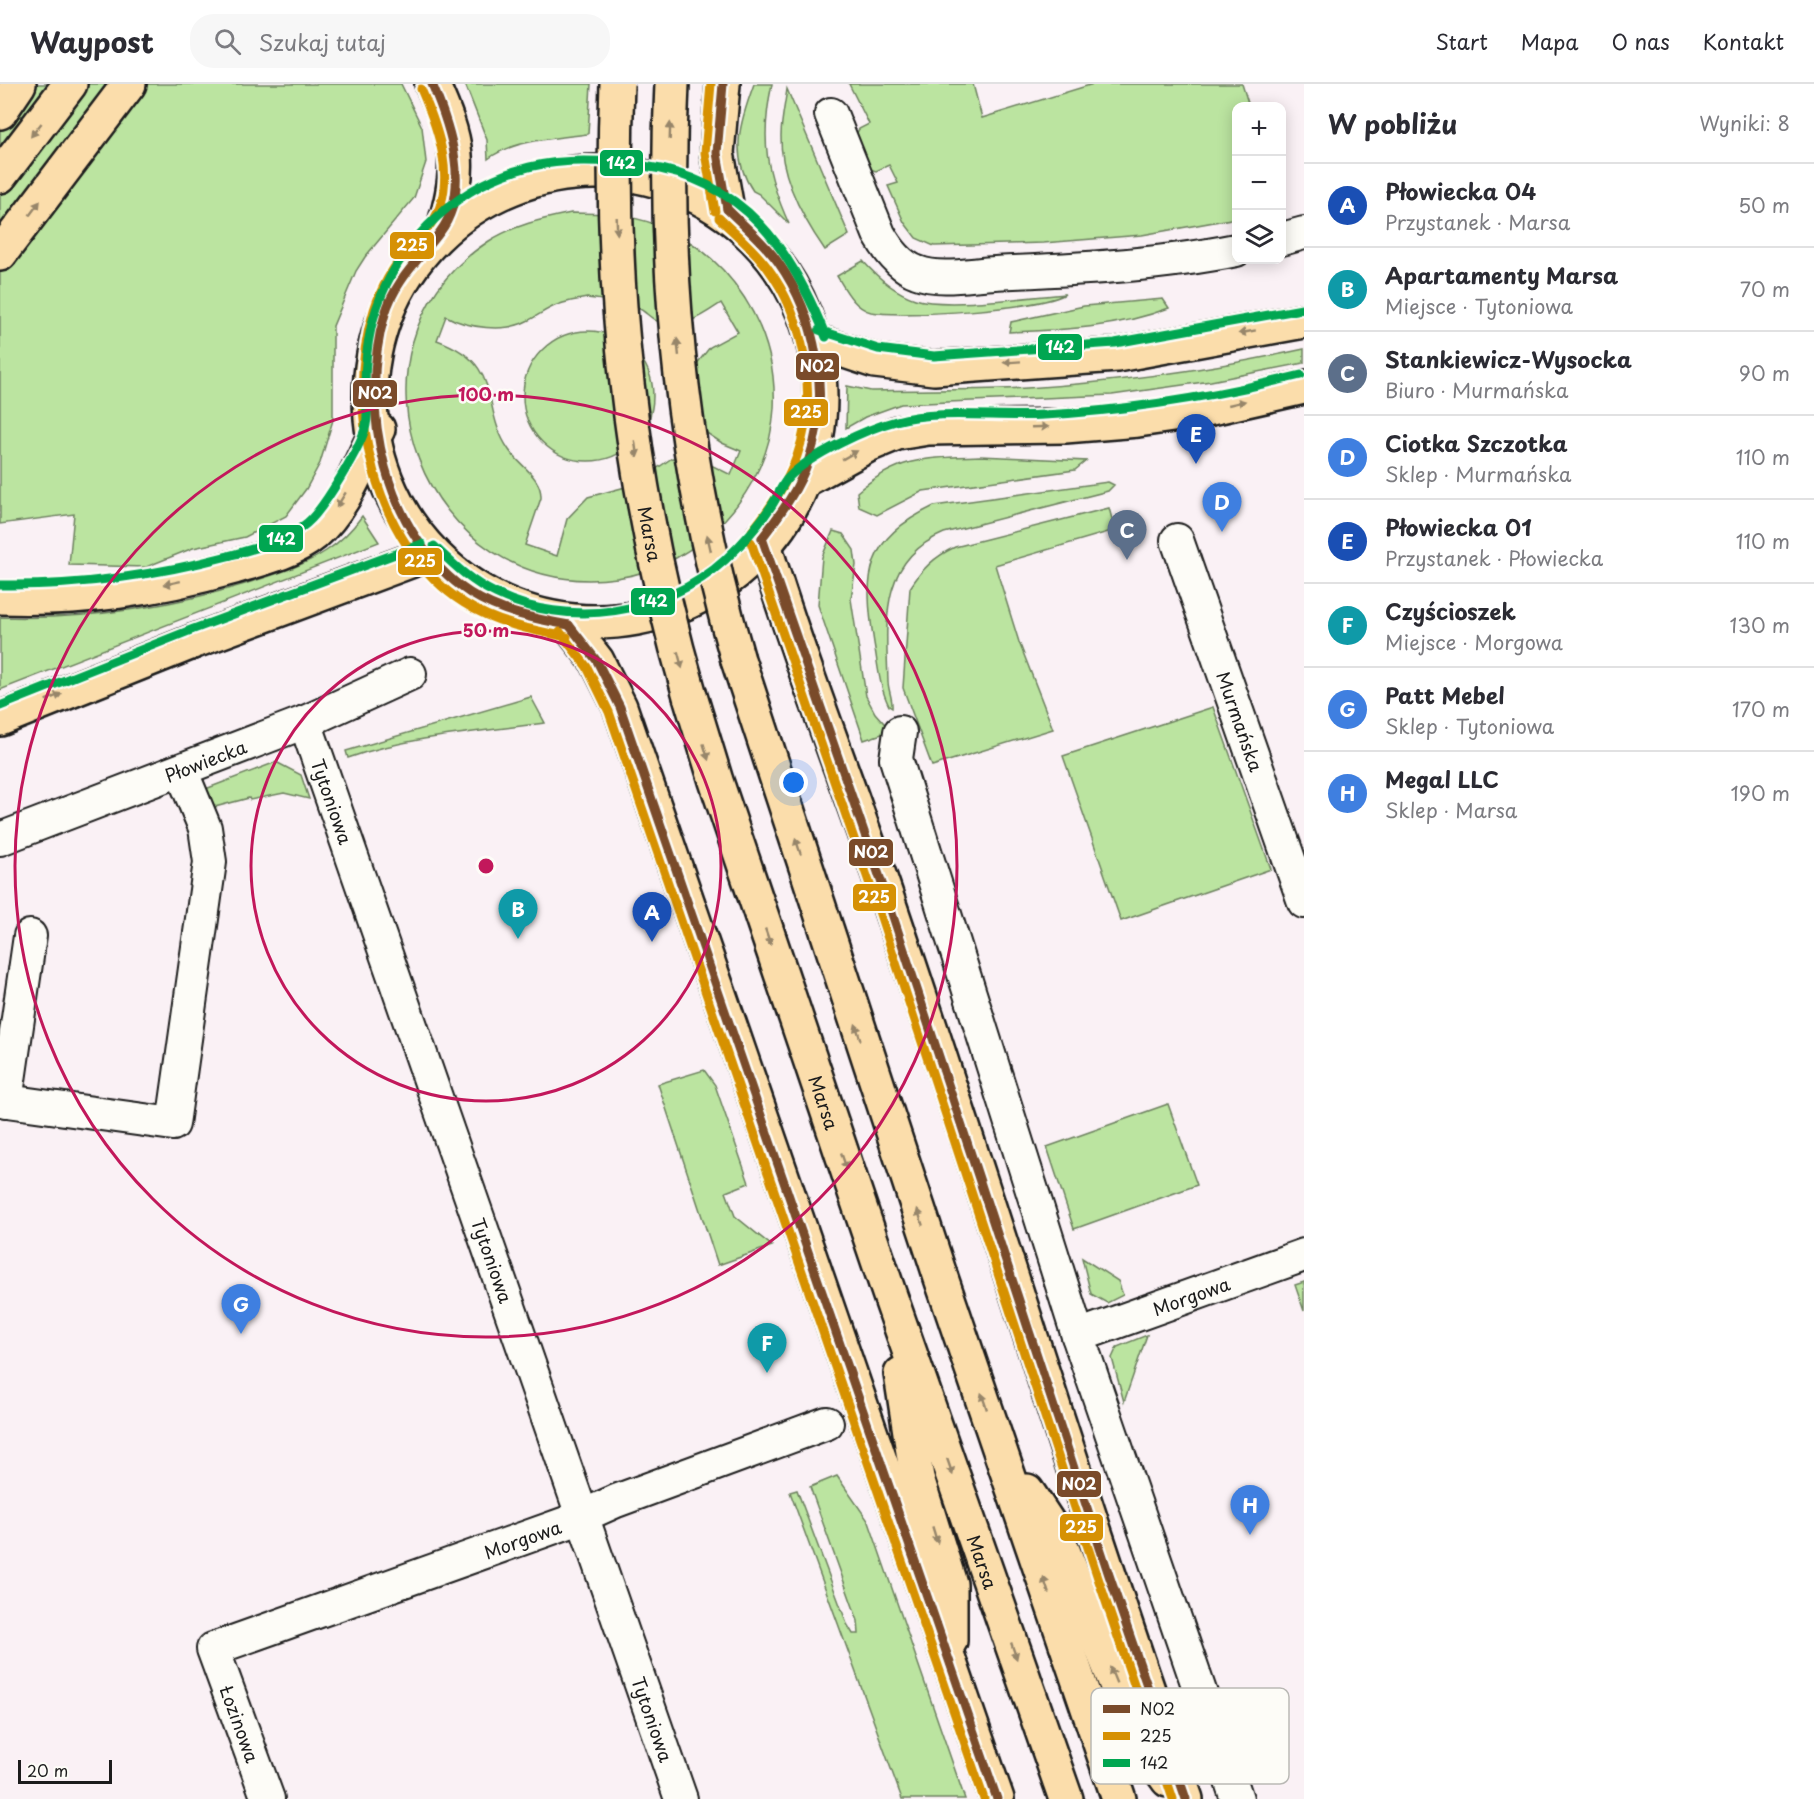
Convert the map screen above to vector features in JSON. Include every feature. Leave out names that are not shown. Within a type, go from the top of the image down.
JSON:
[{"type":"main road","points":[[0,112],[19,84]]},
{"type":"main road","points":[[0,176],[70,84]]},
{"type":"main road","points":[[0,255],[129,84]]},
{"type":"main road","points":[[432,84],[453,134],[456,160],[454,188],[444,227]]},
{"type":"main road","name":"Marsa","points":[[617,84],[618,267],[628,391],[655,558],[697,719],[889,1293],[1066,1799]]},
{"type":"main road","points":[[672,84],[670,178],[673,282],[685,405],[703,516],[738,660],[849,1005],[1091,1715]]},
{"type":"main road","points":[[723,84],[717,153],[727,209]]},
{"type":"main road","points":[[558,175],[651,177],[686,189],[727,209],[762,242],[783,268],[799,299],[815,341],[820,385],[819,414],[813,443],[799,483],[762,538],[726,575],[704,591],[667,610],[636,621],[600,626],[569,625],[525,617],[488,603],[459,586],[426,555],[397,503],[378,429],[377,379],[385,314],[400,282],[418,256],[444,227],[479,202],[510,186],[558,175]]},
{"type":"main road","points":[[815,341],[875,361],[934,368],[1118,355],[1304,321]]},
{"type":"main road","points":[[799,483],[868,445],[897,433],[928,428],[1065,426],[1138,420],[1194,412],[1304,387]]},
{"type":"main road","points":[[0,597],[37,598],[135,591],[189,580],[287,550],[313,535],[329,518],[344,498],[378,429]]},
{"type":"main road","points":[[762,538],[814,697],[886,896],[1147,1688]]},
{"type":"main road","points":[[0,719],[195,641],[426,555]]},
{"type":"main road","points":[[569,625],[597,661],[620,707],[998,1799]]},
{"type":"main road","points":[[889,1293],[917,1478],[950,1584],[951,1668]]},
{"type":"main road","points":[[1004,1456],[1058,1538],[1118,1688]]},
{"type":"main road","points":[[1114,1784],[1119,1799]]},
{"type":"main road","points":[[1170,1784],[1181,1799]]},
{"type":"main road","points":[[1181,1784],[1186,1799]]},
{"type":"street","points":[[831,114],[879,234],[888,249],[916,272],[940,276],[1083,268],[1155,262],[1232,250]]},
{"type":"street","points":[[1286,237],[1304,232]]},
{"type":"street","name":"Murmańska","points":[[1177,540],[1304,902]]},
{"type":"street","name":"Płowiecka","points":[[0,839],[305,722],[410,674]]},
{"type":"street","name":"Tytoniowa","points":[[305,722],[681,1799]]},
{"type":"street","points":[[900,732],[896,759],[1078,1336],[1199,1688]]},
{"type":"street","points":[[30,936],[3,1100],[173,1124],[210,862],[205,828],[181,770]]},
{"type":"street","name":"Morgowa","points":[[1078,1336],[1304,1255]]},
{"type":"street","name":"Morgowa","points":[[213,1650],[581,1517],[616,1501],[827,1423]]},
{"type":"street","name":"Łozinowa","points":[[213,1650],[268,1799]]},
{"type":"street","points":[[1232,1784],[1237,1799]]},
{"type":"green space","points":[[0,84],[401,84],[422,127],[426,162],[414,198],[356,271],[333,326],[333,420],[320,463],[306,489],[286,516],[245,537],[193,548],[146,567],[69,565],[74,514],[0,524]]},
{"type":"green space","points":[[465,84],[591,84],[588,134],[522,144],[488,159],[487,140]]},
{"type":"green space","points":[[754,84],[772,84],[766,122],[767,156],[775,188],[789,224],[759,194],[753,191],[741,164],[739,138],[741,125]]},
{"type":"green space","points":[[849,84],[973,84],[982,118],[1093,84],[1242,84],[1248,102],[1232,102],[1232,219],[1142,235],[1043,243],[934,246],[916,238],[904,222],[888,186],[898,183],[889,165],[876,171],[870,169],[856,134],[859,129],[869,124]]},
{"type":"green space","points":[[787,89],[849,235],[825,250],[794,196],[784,166],[781,130]]},
{"type":"green space","points":[[571,213],[625,216],[646,221],[683,238],[707,255],[727,275],[744,298],[758,323],[768,350],[773,379],[774,408],[769,439],[759,468],[744,495],[724,520],[701,541],[675,558],[647,571],[617,578],[549,575],[492,551],[448,511],[419,459],[406,402],[413,342],[439,287],[489,241],[499,235],[539,220]],"holes":[[[587,298],[632,306],[641,309],[657,321],[675,324],[691,321],[721,303],[738,332],[710,347],[692,370],[699,428],[722,443],[741,451],[731,475],[703,461],[672,458],[633,485],[588,497],[567,519],[557,556],[525,545],[541,498],[540,491],[534,478],[509,450],[500,434],[482,374],[473,362],[459,350],[437,340],[446,316],[475,326],[508,327],[518,325],[563,303]]]},
{"type":"green space","points":[[863,261],[893,288],[907,296],[929,302],[967,303],[1065,294],[1028,304],[970,311],[911,314],[871,312],[855,302],[837,276]]},
{"type":"green space","points":[[1163,299],[1169,308],[1130,320],[1070,329],[1009,332],[1011,322],[1084,306]]},
{"type":"green space","points":[[588,331],[613,336],[634,350],[648,371],[653,396],[648,421],[634,442],[613,456],[588,461],[563,456],[542,442],[528,421],[523,396],[528,371],[542,350],[563,336]]},
{"type":"green space","points":[[1304,349],[1304,363],[1211,381],[1112,395],[901,404],[865,417],[846,428],[847,386],[871,391],[1008,389],[1062,385],[1167,374]]},
{"type":"green space","points":[[980,456],[1086,461],[1075,470],[923,491],[877,515],[859,507],[857,492],[872,480],[901,465],[944,457]]},
{"type":"green space","points":[[1108,482],[1114,485],[1108,491],[944,533],[923,545],[908,559],[897,576],[888,615],[888,681],[892,708],[889,706],[879,675],[869,597],[874,561],[882,546],[894,532],[934,506]]},
{"type":"green space","points":[[1109,508],[1115,530],[995,565],[1019,642],[1053,729],[932,766],[903,688],[910,588],[924,569],[955,547]]},
{"type":"green space","points":[[362,516],[379,542],[0,690],[0,617],[62,616],[124,611],[185,600],[245,584],[317,557],[341,540]]},
{"type":"green space","points":[[833,531],[843,534],[854,550],[856,565],[851,599],[866,696],[875,713],[891,731],[864,740],[818,605],[822,557]]},
{"type":"green space","points":[[531,697],[545,723],[421,740],[348,758],[346,751]]},
{"type":"green space","points":[[1213,707],[1271,869],[1121,921],[1063,756]]},
{"type":"green space","points":[[276,762],[301,775],[309,799],[284,793],[250,800],[249,798],[211,808],[203,790]]},
{"type":"green space","points":[[704,1070],[715,1085],[749,1183],[726,1192],[735,1216],[772,1246],[718,1265],[658,1084]]},
{"type":"green space","points":[[1168,1104],[1197,1185],[1074,1229],[1047,1147]]},
{"type":"green space","points":[[1082,1258],[1118,1281],[1123,1295],[1107,1303],[1091,1294]]},
{"type":"green space","points":[[1304,1282],[1304,1311],[1295,1285]]},
{"type":"green space","points":[[1147,1335],[1124,1402],[1112,1358],[1117,1347]]},
{"type":"green space","points":[[837,1476],[869,1522],[965,1799],[902,1799],[790,1492],[797,1490],[847,1624],[853,1634],[859,1634],[858,1621],[810,1487]]},
{"type":"transit line","name":"N02","points":[[432,84],[451,138],[455,158],[455,197],[450,215],[440,232],[402,280],[385,314],[377,350],[375,389],[377,428],[385,467],[398,505],[417,539],[441,569],[481,600],[506,610],[569,625]]},
{"type":"transit line","name":"225","points":[[711,84],[705,153],[715,211]]},
{"type":"transit line","name":"N02","points":[[723,84],[717,153],[727,209]]},
{"type":"transit line","name":"225","points":[[421,89],[439,138],[445,174],[444,192],[431,224],[395,266],[374,310],[365,348],[362,389],[365,430],[374,471],[388,510],[408,546],[433,578],[464,603],[488,616],[567,637]]},
{"type":"transit line","name":"142","points":[[0,585],[87,582],[172,569],[269,544],[307,523],[332,492],[363,434],[367,420],[365,378],[371,328],[392,273],[428,226],[450,206],[474,189],[501,176],[529,167],[572,161],[615,162],[679,174],[710,186],[736,203],[759,223],[779,247],[797,275],[826,337]]},
{"type":"transit line","name":"N02","points":[[727,209],[767,248],[791,284],[811,332],[819,383],[816,434],[805,470],[783,510],[762,538]]},
{"type":"transit line","name":"225","points":[[719,218],[756,254],[780,287],[799,333],[807,383],[804,432],[797,456],[778,495],[752,531]]},
{"type":"transit line","name":"142","points":[[819,330],[878,349],[934,356],[1115,343],[1302,309]]},
{"type":"transit line","name":"142","points":[[434,546],[478,584],[523,604],[553,611],[584,613],[615,611],[645,604],[701,579],[725,560],[750,534],[762,520],[786,480],[798,469],[854,436],[884,425],[913,417],[932,415],[1026,416],[1109,410],[1206,396],[1301,375]]},
{"type":"transit line","name":"N02","points":[[762,538],[887,898],[1148,1688]]},
{"type":"transit line","name":"225","points":[[751,542],[876,902],[1135,1688]]},
{"type":"transit line","name":"142","points":[[0,706],[191,630],[422,544]]},
{"type":"transit line","name":"N02","points":[[569,625],[597,661],[620,707],[997,1799]]},
{"type":"transit line","name":"225","points":[[560,632],[587,667],[609,712],[984,1799]]},
{"type":"transit line","name":"225","points":[[1168,1784],[1173,1799]]},
{"type":"transit line","name":"N02","points":[[1181,1784],[1186,1799]]},
{"type":"place","name":"Płowiecka 01","points":[[1196,464]]},
{"type":"place","name":"Ciotka Szczotka","points":[[1222,532]]},
{"type":"place","name":"Stankiewicz-Wysocka","points":[[1127,560]]},
{"type":"place","name":"Apartamenty Marsa","points":[[518,939]]},
{"type":"place","name":"Płowiecka 04","points":[[652,942]]},
{"type":"place","name":"Patt Mebel","points":[[241,1334]]},
{"type":"place","name":"Czyścioszek","points":[[767,1373]]},
{"type":"place","name":"Megal LLC","points":[[1250,1535]]}]
